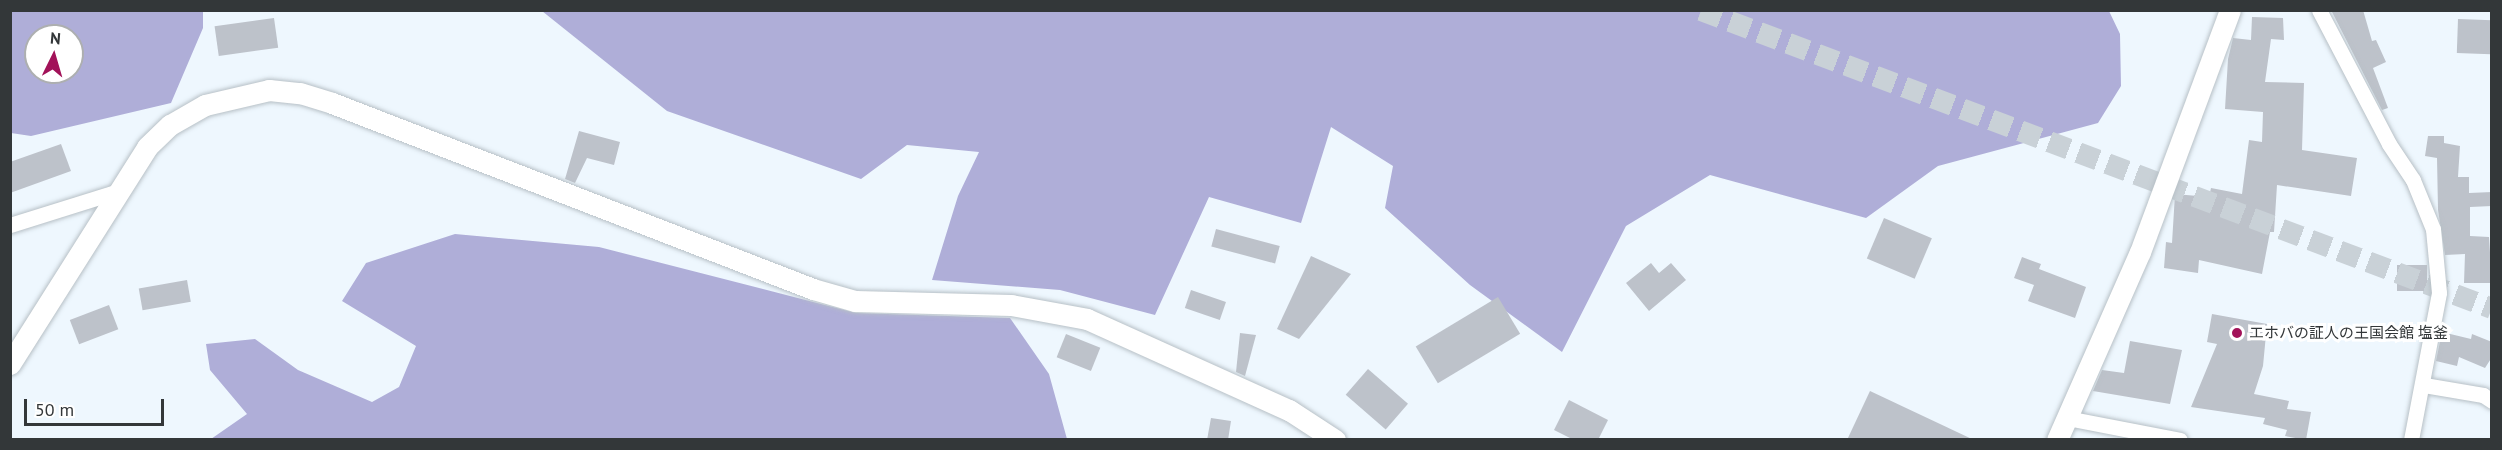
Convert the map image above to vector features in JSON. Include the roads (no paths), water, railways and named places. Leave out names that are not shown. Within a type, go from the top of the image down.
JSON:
[{"type":"street","points":[[2057,440],[2166,188],[2230,10]]},
{"type":"street","points":[[2319,10],[2389,144],[2413,180],[2433,228],[2439,293],[2424,385],[2411,440]]},
{"type":"street","points":[[10,364],[115,192],[147,147],[170,125],[205,105],[269,90],[300,93],[468,154],[813,289],[855,301],[1011,305],[1087,319],[1289,410],[1335,440]]},
{"type":"street","points":[[10,225],[115,192]]},
{"type":"street","points":[[2424,385],[2483,395],[2492,401]]},
{"type":"street","points":[[2067,418],[2180,440]]},
{"type":"tunnel","points":[[1701,10],[2492,308]]},
{"type":"place","name":"エホバの証人の王国会館 塩釜","points":[[2237,333]]}]
